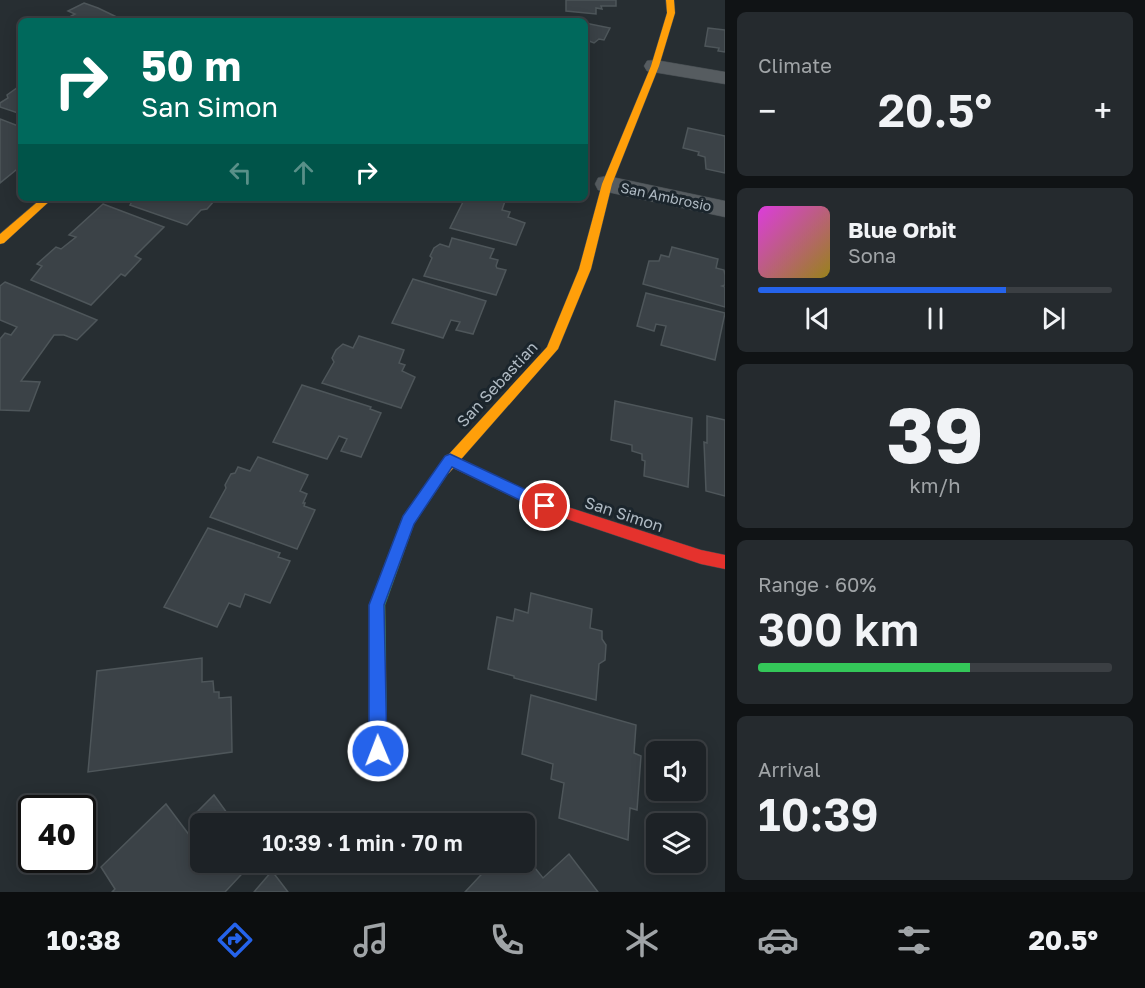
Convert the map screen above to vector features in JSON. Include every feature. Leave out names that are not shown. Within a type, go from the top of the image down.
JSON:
[{"type":"street","name":"San Sebastian","points":[[378,751],[376,605],[408,521],[450,460],[552,349],[585,269],[607,184],[655,66],[670,13],[670,0]]},
{"type":"street","points":[[655,66],[725,78]]},
{"type":"street","name":"San Ambrosio","points":[[607,184],[725,209]]},
{"type":"street","points":[[0,240],[45,201]]},
{"type":"street","name":"San Simon","points":[[450,460],[545,506],[701,558],[725,562]]},
{"type":"building","points":[[566,0],[616,0],[616,6],[596,8],[596,14],[566,11]]},
{"type":"building","points":[[84,3],[119,18],[68,18],[75,14],[68,11]]},
{"type":"building","points":[[588,24],[610,28],[604,40],[599,39],[594,43],[588,42]]},
{"type":"building","points":[[708,28],[725,30],[725,52],[718,51],[719,48],[705,46]]},
{"type":"building","points":[[18,87],[18,113],[0,107],[0,103],[8,98],[7,95]]},
{"type":"building","points":[[0,119],[18,126],[18,168],[0,183]]},
{"type":"building","points":[[688,128],[725,136],[725,173],[706,169],[705,157],[698,155],[699,152],[683,148]]},
{"type":"building","points":[[132,201],[214,201],[207,209],[201,210],[187,225],[130,205]]},
{"type":"building","points":[[464,201],[505,201],[502,210],[510,212],[508,217],[525,223],[516,245],[450,228]]},
{"type":"building","points":[[103,204],[164,227],[135,256],[141,259],[125,276],[121,274],[91,305],[31,280],[42,266],[37,264],[56,247],[61,249],[76,237],[69,235]]},
{"type":"building","points":[[452,238],[494,249],[490,258],[498,260],[497,268],[506,270],[496,295],[424,276],[434,248],[440,244],[449,247]]},
{"type":"building","points":[[672,247],[718,259],[716,268],[724,270],[725,275],[725,285],[722,286],[725,287],[725,307],[643,284],[649,261],[659,261],[661,255],[669,257]]},
{"type":"building","points":[[413,279],[486,301],[473,334],[456,330],[460,322],[451,320],[443,338],[392,323]]},
{"type":"building","points":[[5,282],[97,320],[77,340],[64,335],[54,335],[21,381],[40,382],[29,411],[0,410],[0,339],[5,333],[11,335],[17,327],[0,320],[0,286]]},
{"type":"building","points":[[646,293],[725,313],[715,360],[661,345],[666,326],[656,324],[654,331],[637,326]]},
{"type":"building","points":[[359,336],[404,350],[399,363],[405,365],[402,371],[415,377],[401,408],[322,383],[334,362],[332,358],[336,350],[343,344],[353,348]]},
{"type":"building","points":[[302,385],[371,407],[370,409],[381,413],[361,457],[341,451],[347,439],[339,436],[327,459],[273,442]]},
{"type":"building","points":[[615,401],[692,418],[688,487],[644,476],[645,461],[642,460],[642,454],[632,451],[632,445],[611,440]]},
{"type":"building","points":[[707,416],[725,420],[725,496],[706,491],[704,442],[707,443]]},
{"type":"building","points":[[258,457],[308,475],[300,491],[307,494],[304,506],[315,510],[297,549],[210,517],[231,474],[235,473],[238,467],[250,471]]},
{"type":"building","points":[[208,528],[280,553],[278,557],[290,561],[270,603],[245,594],[240,607],[229,603],[217,627],[164,607]]},
{"type":"building","points":[[531,593],[592,609],[590,628],[602,631],[602,639],[606,645],[605,660],[599,664],[596,700],[488,669],[497,617],[513,621],[515,609],[528,613]]},
{"type":"building","points":[[202,658],[202,682],[213,681],[214,692],[219,692],[219,698],[231,697],[232,752],[88,772],[97,671]]},
{"type":"building","points":[[531,695],[636,725],[634,753],[641,756],[637,810],[630,808],[628,840],[559,818],[564,783],[551,779],[553,764],[522,754]]},
{"type":"building","points":[[214,795],[227,813],[196,813]]},
{"type":"building","points":[[166,804],[190,836],[190,873],[243,873],[225,892],[112,892],[115,889],[101,867]]},
{"type":"building","points":[[569,854],[598,892],[465,892],[483,873],[535,873],[535,868],[543,878]]},
{"type":"building","points":[[270,873],[274,873],[288,892],[254,892]]},
{"type":"traffic: fast","points":[[378,751],[377,605],[408,521],[444,469]]},
{"type":"traffic: slow","points":[[444,469],[552,349],[585,269],[607,184],[655,66],[671,13],[670,0]]},
{"type":"traffic: slow","points":[[0,240],[45,201]]},
{"type":"traffic: jam","points":[[450,460],[545,506],[701,557],[725,562]]},
{"type":"route","points":[[378,751],[376,605],[408,521],[450,460],[545,506]]}]
